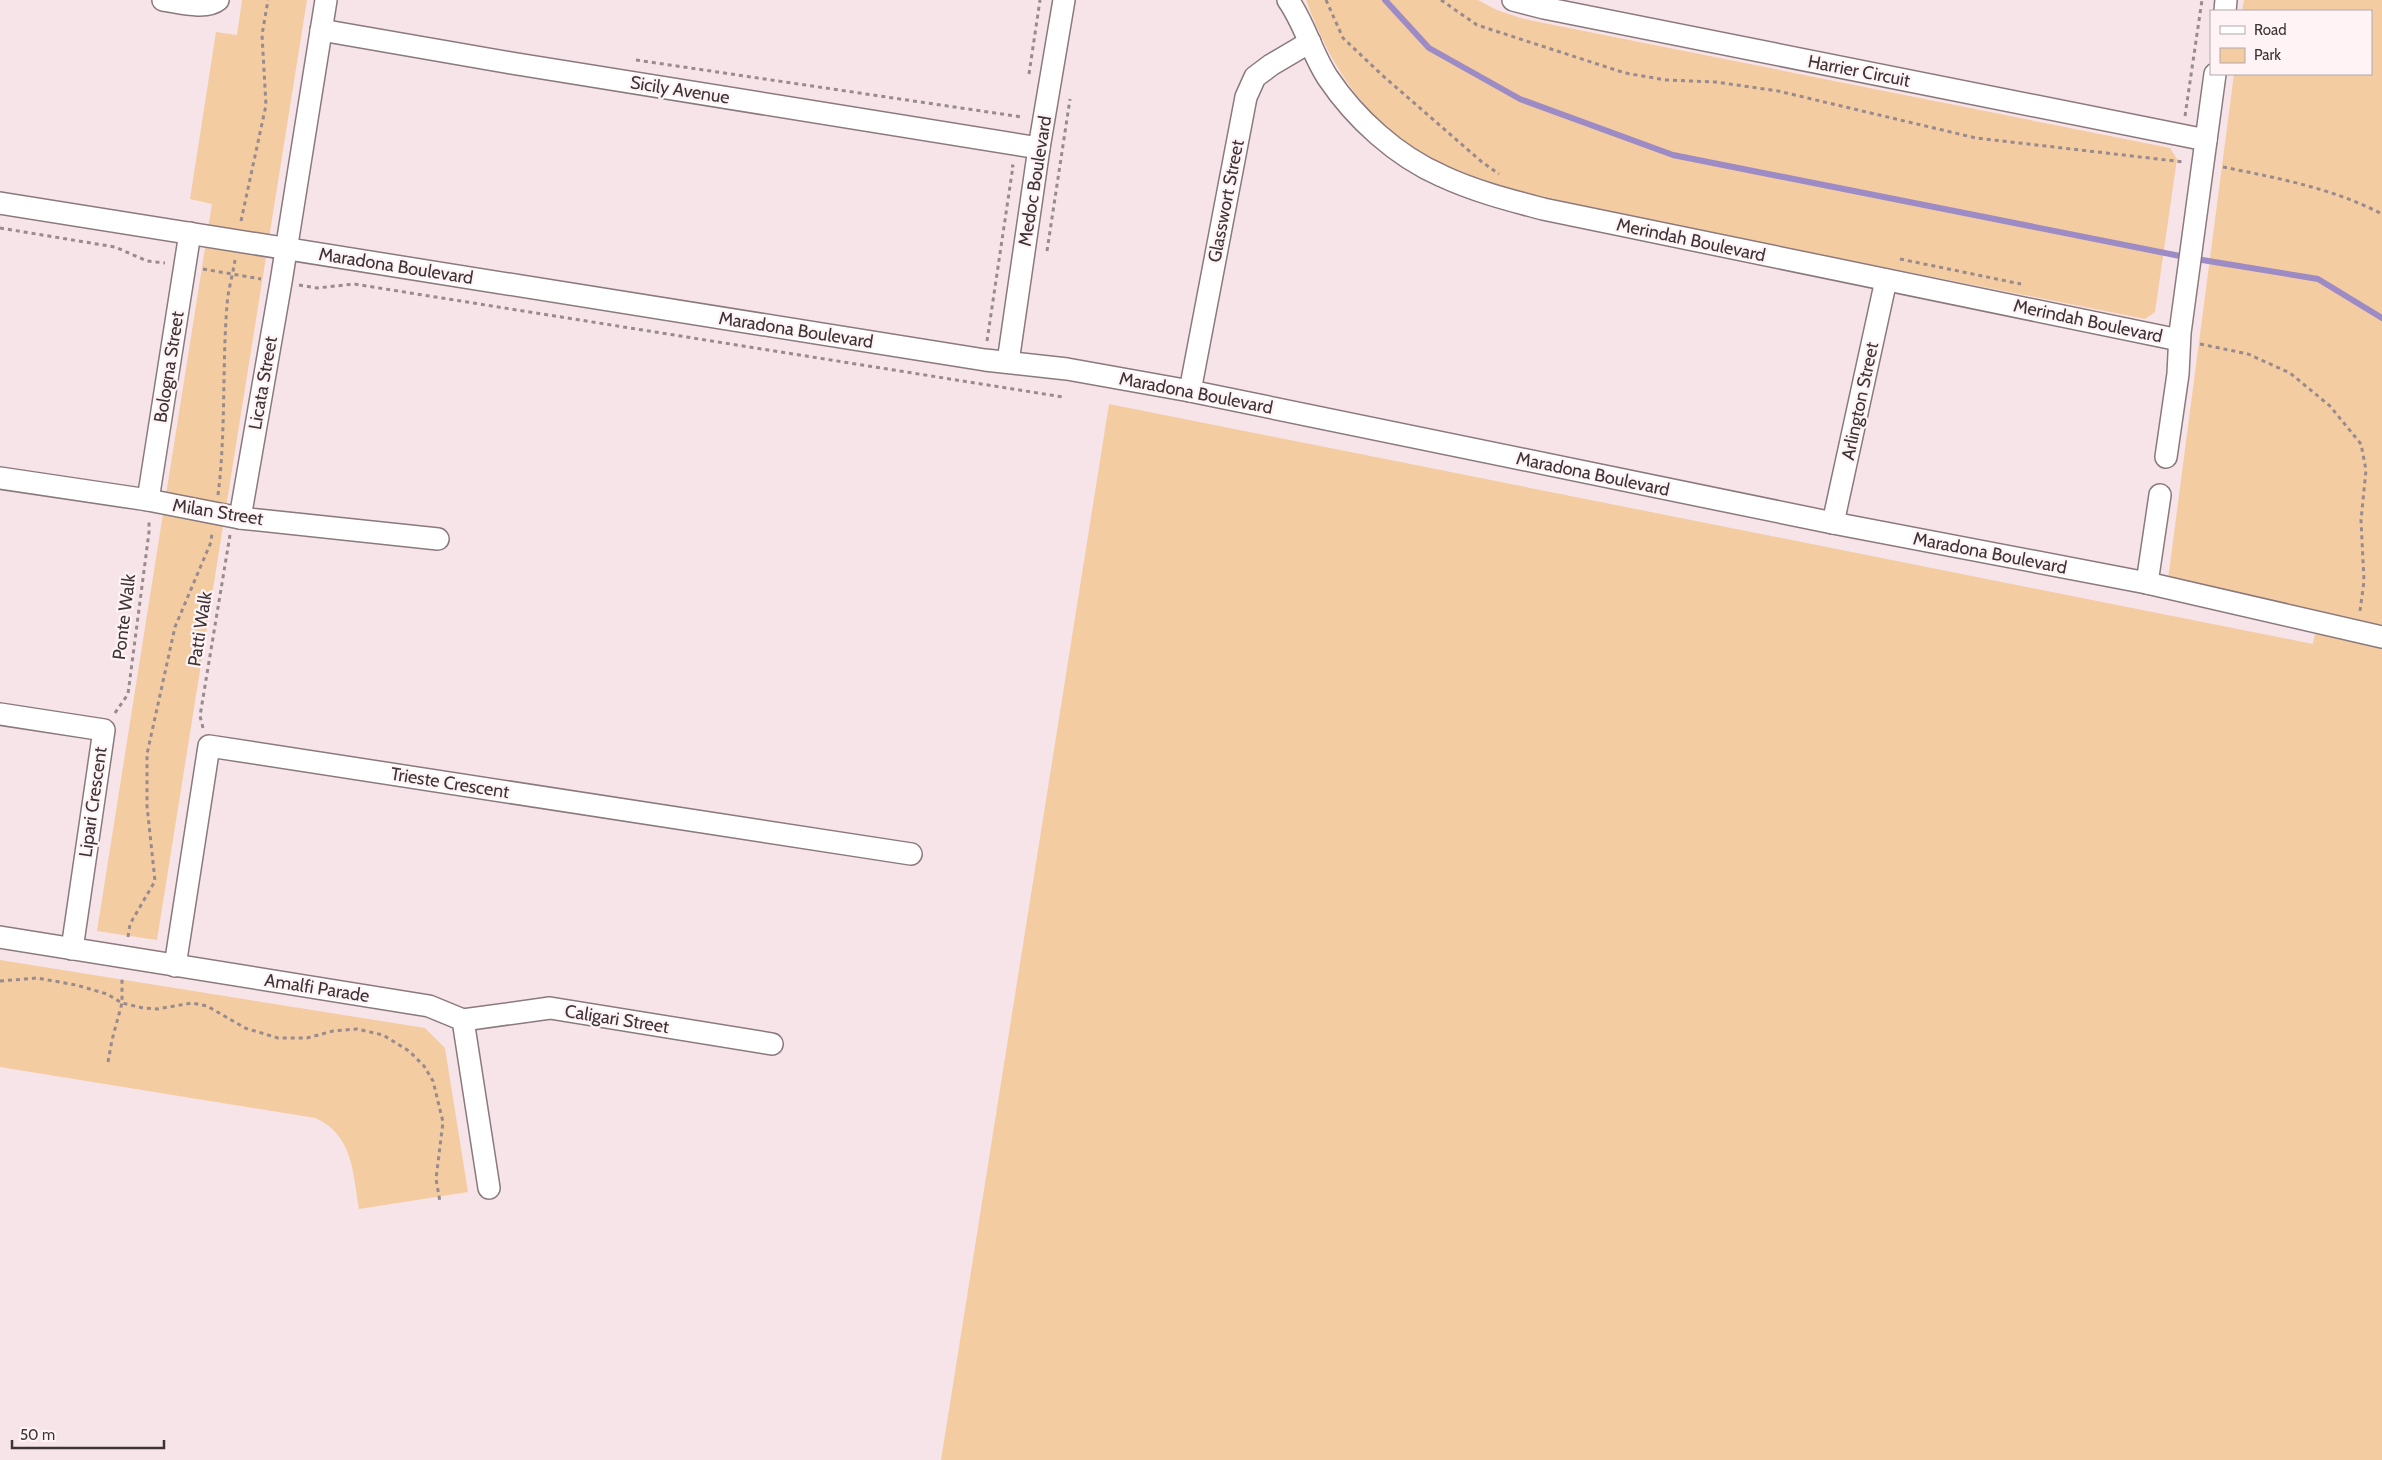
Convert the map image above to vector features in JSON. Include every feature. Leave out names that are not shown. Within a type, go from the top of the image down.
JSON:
[{"type":"street","points":[[162,0],[190,4],[213,4],[218,0]]},
{"type":"street","name":"Licata Street","points":[[240,518],[281,282],[326,0]]},
{"type":"street","name":"Medoc Boulevard","points":[[1008,362],[1039,148],[1064,0]]},
{"type":"street","name":"Merindah Boulevard","points":[[1288,0],[1327,76],[1345,100],[1372,129],[1405,155],[1440,176],[1484,192],[1543,209],[2179,340]]},
{"type":"street","name":"Harrier Circuit","points":[[1513,0],[1554,10],[2183,137],[2206,140]]},
{"type":"street","name":"Sicily Avenue","points":[[321,30],[511,63],[1039,148]]},
{"type":"street","name":"Glasswort Street","points":[[1190,391],[1246,97],[1255,77],[1271,65],[1310,42]]},
{"type":"street","points":[[2166,457],[2178,374],[2179,340],[2215,75]]},
{"type":"street","name":"Maradona Boulevard","points":[[0,203],[985,360],[1067,369],[1190,391],[1833,523],[2147,582],[2382,637]]},
{"type":"street","name":"Bologna Street","points":[[148,500],[190,233]]},
{"type":"street","name":"Arlington Street","points":[[1833,523],[1886,280]]},
{"type":"street","name":"Milan Street","points":[[0,478],[148,500],[240,518],[438,539]]},
{"type":"street","points":[[2147,582],[2160,495]]},
{"type":"street","name":"Lipari Crescent","points":[[0,714],[104,730],[72,949]]},
{"type":"street","points":[[175,966],[209,746]]},
{"type":"street","name":"Trieste Crescent","points":[[209,746],[911,854]]},
{"type":"street","name":"Amalfi Parade","points":[[0,937],[429,1006],[463,1020]]},
{"type":"street","name":"Caligari Street","points":[[463,1020],[550,1008],[772,1044]]},
{"type":"street","points":[[463,1020],[489,1188]]},
{"type":"path","points":[[108,1062],[122,1003],[124,957],[130,924],[155,880],[147,806],[148,754],[175,627],[211,542],[223,452],[222,407],[227,302],[243,210],[266,105],[262,35],[268,0]]},
{"type":"path","points":[[1028,79],[1040,0]]},
{"type":"path","points":[[1441,0],[1477,25],[1624,73],[1666,80],[1716,82],[1778,91],[1976,138],[2179,162],[2202,169],[2318,188],[2361,203],[2382,214]]},
{"type":"path","points":[[2179,162],[2202,0]]},
{"type":"path","points":[[634,60],[1022,118],[1023,108]]},
{"type":"path","points":[[1046,256],[1071,95]]},
{"type":"path","points":[[985,360],[1013,166],[1003,164]]},
{"type":"path","points":[[0,228],[115,247],[147,260],[317,288],[354,284],[1063,397]]},
{"type":"path","name":"Ponte Walk","points":[[104,730],[128,694],[149,532],[148,500]]},
{"type":"path","name":"Patti Walk","points":[[209,746],[200,716],[228,540],[240,518]]},
{"type":"path","points":[[0,981],[36,978],[107,994],[122,1003],[157,1009],[192,1003],[207,1006],[245,1028],[278,1038],[307,1038],[333,1031],[357,1029],[383,1035],[409,1051],[424,1066],[433,1081],[439,1099],[443,1122],[436,1179],[440,1202]]},
{"type":"green space","points":[[242,0],[307,0],[157,940],[97,931],[212,204],[190,199],[216,32],[237,35]]},
{"type":"green space","points":[[1306,0],[1478,0],[1497,10],[1524,19],[2170,148],[2177,159],[2155,312],[2145,319],[1501,191],[1465,178],[1433,162],[1404,143],[1379,121],[1357,96],[1337,67]]},
{"type":"green space","points":[[2244,0],[2382,0],[2382,1460],[941,1460],[1109,404],[2313,644],[2317,622],[2167,587],[2234,75],[2372,75],[2372,10],[2242,10]]},
{"type":"green space","points":[[0,960],[425,1028],[445,1048],[468,1192],[359,1209],[349,1156],[344,1145],[328,1125],[315,1118],[0,1067]]},
{"type":"waterway","points":[[1385,0],[1429,48],[1520,99],[1673,155],[2190,258],[2318,279],[2382,318]]}]
